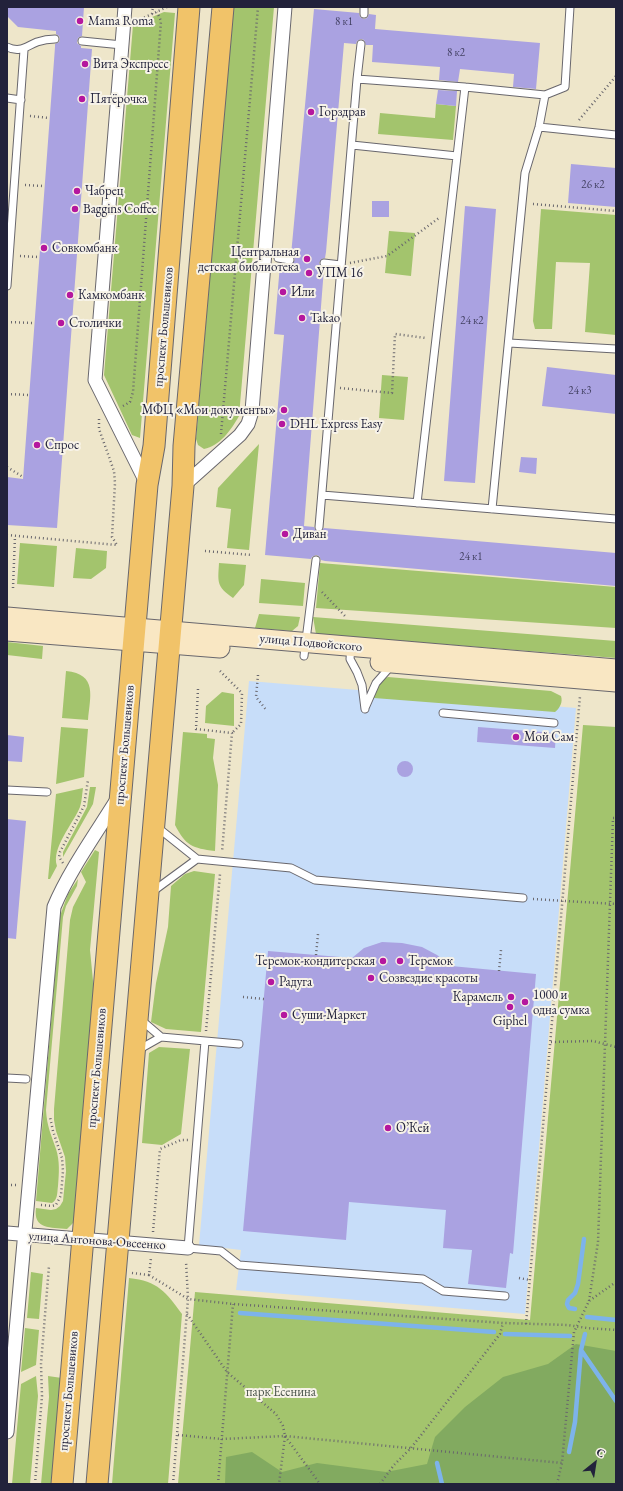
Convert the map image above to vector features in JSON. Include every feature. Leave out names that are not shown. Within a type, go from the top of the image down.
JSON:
[{"type":"main road","name":"проспект Большевиков","points":[[62,1484],[147,485],[155,438],[189,7]]},
{"type":"main road","points":[[97,1484],[183,486],[184,446],[223,7]]},
{"type":"street","points":[[125,7],[95,380],[147,485]]},
{"type":"street","points":[[183,486],[240,435],[248,424],[252,411],[285,7]]},
{"type":"street","name":"улица Подвойского","points":[[7,617],[134,635]]},
{"type":"street","name":"улица Подвойского","points":[[7,632],[170,637],[350,653],[574,678],[616,669]]},
{"type":"street","name":"улица Подвойского","points":[[350,653],[394,663],[616,682]]},
{"type":"street","points":[[7,1432],[53,913],[59,895],[121,793]]},
{"type":"street","name":"улица Антонова-Овсеенко","points":[[7,1233],[118,1243],[187,1254]]},
{"type":"lane","points":[[357,79],[545,95],[565,87],[570,7]]},
{"type":"lane","points":[[7,47],[11,49],[24,50],[35,43],[55,39]]},
{"type":"lane","points":[[82,41],[122,45]]},
{"type":"lane","points":[[319,527],[361,44]]},
{"type":"lane","points":[[7,286],[24,50]]},
{"type":"lane","points":[[417,503],[465,87]]},
{"type":"lane","points":[[492,509],[525,173],[539,128],[545,95]]},
{"type":"lane","points":[[7,98],[21,100]]},
{"type":"lane","points":[[539,128],[570,130],[616,136]]},
{"type":"lane","points":[[352,145],[457,156]]},
{"type":"lane","points":[[278,258],[290,260]]},
{"type":"lane","points":[[324,263],[341,265]]},
{"type":"lane","points":[[509,343],[616,349]]},
{"type":"lane","points":[[322,495],[616,519]]},
{"type":"lane","points":[[305,649],[316,560]]},
{"type":"lane","points":[[350,653],[362,685],[365,709],[376,683],[394,663]]},
{"type":"lane","points":[[443,713],[554,723]]},
{"type":"lane","points":[[7,790],[47,792]]},
{"type":"lane","points":[[154,824],[197,859],[291,868],[315,880],[523,898]]},
{"type":"lane","points":[[148,895],[197,859]]},
{"type":"lane","points":[[137,1017],[161,1037]]},
{"type":"lane","points":[[134,1052],[161,1037],[239,1044]]},
{"type":"lane","points":[[205,1041],[187,1254],[221,1251],[239,1265],[423,1279],[442,1291],[506,1296]]},
{"type":"lane","points":[[7,1078],[26,1079]]},
{"type":"path","points":[[152,14],[153,7]]},
{"type":"path","points":[[220,452],[258,7]]},
{"type":"path","points":[[7,535],[117,545],[112,537],[115,490],[114,471],[98,430],[98,423],[102,416],[130,402],[133,392],[160,21],[157,12]]},
{"type":"path","points":[[570,130],[616,76]]},
{"type":"path","points":[[20,115],[49,118]]},
{"type":"path","points":[[15,184],[44,186]]},
{"type":"path","points":[[522,203],[616,211]]},
{"type":"path","points":[[341,265],[386,256],[451,210]]},
{"type":"path","points":[[9,255],[39,257]]},
{"type":"path","points":[[7,322],[34,323]]},
{"type":"path","points":[[332,388],[392,393],[395,334],[436,339]]},
{"type":"path","points":[[7,394],[29,395]]},
{"type":"path","points":[[7,467],[23,477]]},
{"type":"path","points":[[13,588],[15,536]]},
{"type":"path","points":[[205,551],[252,555]]},
{"type":"path","points":[[313,582],[345,616]]},
{"type":"path","points":[[220,671],[242,693],[241,724],[232,733],[222,852]]},
{"type":"path","points":[[258,674],[256,697],[267,711]]},
{"type":"path","points":[[526,1324],[563,901],[574,678]]},
{"type":"path","points":[[198,689],[196,729],[232,733]]},
{"type":"path","points":[[73,871],[60,861],[59,857],[60,852],[84,806],[88,780]]},
{"type":"path","points":[[558,1484],[562,1463],[574,1332],[589,1301],[598,1242],[609,904],[613,818],[616,818]]},
{"type":"path","points":[[205,1041],[220,874]]},
{"type":"path","points":[[523,898],[616,904]]},
{"type":"path","points":[[316,955],[318,934]]},
{"type":"path","points":[[499,971],[501,950]]},
{"type":"path","points":[[243,997],[264,999]]},
{"type":"path","points":[[551,1042],[593,1041],[616,1047]]},
{"type":"path","points":[[27,1204],[52,1206],[56,1205],[59,1201],[63,1171],[62,1158],[53,1131],[50,1115]]},
{"type":"path","points":[[152,1236],[160,1149],[180,1140],[196,1141]]},
{"type":"path","points":[[7,1184],[18,1185]]},
{"type":"path","points":[[173,1484],[188,1299],[187,1254]]},
{"type":"path","points":[[149,1275],[151,1257]]},
{"type":"path","points":[[35,1484],[42,1396],[41,1364],[49,1266]]},
{"type":"path","points":[[129,1273],[149,1275],[188,1299],[233,1304],[616,1330]]},
{"type":"path","points":[[519,1278],[530,1280]]},
{"type":"path","points":[[589,1301],[616,1282]]},
{"type":"path","points":[[218,1484],[233,1304]]},
{"type":"path","points":[[187,1314],[227,1372],[276,1414],[283,1426],[285,1436],[279,1484]]},
{"type":"path","points":[[380,1484],[394,1465],[411,1448],[500,1334],[502,1323]]},
{"type":"path","points":[[178,1435],[222,1439],[285,1436],[562,1463]]},
{"type":"path","points":[[285,1436],[320,1484]]},
{"type":"shaded area","points":[[249,681],[576,708],[525,1314],[236,1290],[241,1250],[199,1245]]},
{"type":"green space","points":[[233,7],[274,7],[239,416],[229,432],[220,441],[215,445],[204,449],[198,445],[196,439]]},
{"type":"green space","points":[[164,12],[175,13],[140,438],[132,435],[104,375],[133,25]]},
{"type":"green space","points":[[436,104],[456,106],[453,140],[378,134],[380,113],[435,118]]},
{"type":"green space","points":[[541,209],[616,215],[616,335],[585,332],[590,263],[556,262],[552,329],[535,329],[533,321]]},
{"type":"green space","points":[[389,231],[415,233],[411,276],[385,273]]},
{"type":"green space","points":[[382,375],[408,377],[404,420],[379,418]]},
{"type":"green space","points":[[259,444],[249,550],[227,548],[231,509],[216,507],[218,488]]},
{"type":"green space","points":[[20,543],[57,546],[54,587],[17,584]]},
{"type":"green space","points":[[76,548],[107,551],[106,568],[91,579],[73,578]]},
{"type":"green space","points":[[219,563],[246,565],[244,585],[233,598],[227,594],[219,583]]},
{"type":"green space","points":[[320,563],[616,587],[616,628],[316,608]]},
{"type":"green space","points":[[261,579],[305,583],[303,606],[259,603]]},
{"type":"green space","points":[[259,614],[300,617],[298,626],[292,631],[255,628]]},
{"type":"green space","points":[[313,617],[616,641],[616,658],[316,634]]},
{"type":"green space","points":[[7,642],[43,646],[42,659],[7,655]]},
{"type":"green space","points":[[66,671],[76,673],[88,682],[90,695],[88,720],[62,718]]},
{"type":"green space","points":[[388,677],[551,691],[561,696],[562,700],[560,707],[555,712],[374,698],[378,685],[382,680]]},
{"type":"green space","points":[[222,692],[234,694],[234,726],[205,723],[206,706]]},
{"type":"green space","name":"парк Есенина","points":[[583,725],[616,727],[616,1484],[178,1484],[195,1292],[530,1320]]},
{"type":"green space","points":[[61,727],[88,729],[84,777],[56,784]]},
{"type":"green space","points":[[183,732],[207,734],[207,738],[215,739],[213,758],[218,785],[215,851],[201,849],[190,845],[183,838],[175,825]]},
{"type":"green space","points":[[90,787],[96,787],[93,804],[63,857],[63,852],[87,807]]},
{"type":"green space","points":[[83,788],[80,807],[60,844],[56,859],[57,866],[50,879],[48,879],[56,794]]},
{"type":"green space","points":[[95,850],[99,852],[90,950],[94,991],[74,1222],[67,1229],[55,1228],[40,1224],[37,1220],[36,1208],[51,1210],[56,1209],[63,1201],[66,1171],[65,1157],[56,1131],[54,1109],[70,920],[73,907],[86,882],[81,872]]},
{"type":"green space","points":[[194,871],[215,874],[201,1032],[166,1029],[151,1022],[156,983],[168,927],[171,886],[185,874]]},
{"type":"green space","points":[[78,879],[77,886],[66,906],[63,917],[46,1110],[48,1126],[59,1163],[57,1193],[55,1200],[52,1203],[36,1201],[60,916],[68,894]]},
{"type":"green space","points":[[159,1047],[190,1049],[181,1134],[162,1145],[142,1143],[149,1053]]},
{"type":"green space","points":[[31,1272],[43,1274],[39,1319],[27,1318]]},
{"type":"green space","points":[[129,1278],[147,1282],[160,1289],[166,1294],[182,1314],[168,1484],[112,1484]]},
{"type":"green space","points":[[25,1328],[39,1330],[36,1365],[21,1372]]},
{"type":"green space","points":[[576,1344],[616,1351],[616,1484],[225,1484],[226,1457],[252,1452],[282,1472],[317,1463],[386,1472],[427,1464],[435,1437],[465,1407],[503,1377],[548,1364]]},
{"type":"green space","points":[[36,1376],[38,1396],[30,1484],[12,1484],[21,1384]]},
{"type":"green space","points":[[48,1376],[62,1378],[54,1484],[41,1484],[49,1397]]},
{"type":"building","points":[[7,7],[84,7],[82,36],[78,38],[77,43],[81,46],[81,48],[92,49],[57,528],[7,525],[7,477],[23,479],[55,44],[59,42],[60,39],[56,34],[56,31],[18,27],[7,16]]},
{"type":"building","points":[[314,9],[359,13],[360,17],[364,19],[367,18],[369,14],[376,15],[375,29],[540,43],[536,89],[513,87],[514,74],[460,69],[458,82],[439,80],[440,67],[372,62],[373,45],[366,45],[364,40],[361,39],[357,41],[356,44],[344,43],[326,252],[325,258],[319,263],[321,267],[324,268],[304,526],[314,527],[318,532],[324,528],[616,553],[616,586],[325,561],[321,560],[319,556],[316,555],[311,559],[265,555],[284,335],[274,334],[280,265],[290,266],[295,260],[291,255]]},
{"type":"building","points":[[438,90],[457,91],[456,106],[436,104]]},
{"type":"building","points":[[571,164],[616,168],[616,207],[568,203]]},
{"type":"building","points":[[372,201],[389,201],[389,217],[372,217]]},
{"type":"building","points":[[465,206],[496,209],[475,483],[444,481]]},
{"type":"building","points":[[547,367],[616,375],[616,414],[542,406]]},
{"type":"building","points":[[521,457],[537,458],[536,474],[519,472]]},
{"type":"building","name":"Мой Сам","points":[[478,727],[556,733],[555,748],[477,742]]},
{"type":"building","points":[[7,735],[24,737],[22,762],[7,761]]},
{"type":"building","points":[[402,761],[408,761],[413,766],[411,775],[408,777],[402,777],[397,772],[397,766]]},
{"type":"building","points":[[7,819],[26,821],[16,939],[7,938]]},
{"type":"building","points":[[382,942],[402,943],[422,947],[437,955],[451,966],[536,974],[513,1254],[510,1253],[506,1288],[468,1284],[472,1250],[443,1248],[446,1210],[349,1202],[346,1240],[243,1231],[268,951],[352,958],[364,948]]},
{"type":"waterway","points":[[575,1309],[569,1308],[567,1304],[568,1300],[575,1293],[578,1284],[584,1239]]},
{"type":"waterway","points":[[240,1313],[494,1332]]},
{"type":"waterway","points":[[587,1317],[616,1320]]},
{"type":"waterway","points":[[505,1334],[570,1336]]},
{"type":"waterway","points":[[569,1452],[575,1422],[581,1350],[585,1334]]},
{"type":"waterway","points":[[581,1350],[616,1401]]},
{"type":"waterway","points":[[437,1463],[442,1484]]},
{"type":"place","name":"Mama Roma","points":[[80,21]]},
{"type":"place","name":"Вита Экспресс","points":[[85,64]]},
{"type":"place","name":"Пятёрочка","points":[[82,99]]},
{"type":"place","name":"Горздрав","points":[[311,112]]},
{"type":"place","name":"Чабрец","points":[[77,191]]},
{"type":"place","name":"Baggins Coffee","points":[[75,209]]},
{"type":"place","name":"Совкомбанк","points":[[44,248]]},
{"type":"place","name":"Центральная детская библиотека","points":[[307,259]]},
{"type":"place","name":"УПМ 16","points":[[309,273]]},
{"type":"place","name":"Или","points":[[283,292]]},
{"type":"place","name":"Камкомбанк","points":[[70,295]]},
{"type":"place","name":"Takao","points":[[302,318]]},
{"type":"place","name":"Столички","points":[[61,323]]},
{"type":"place","name":"МФЦ «Мои документы»","points":[[284,410]]},
{"type":"place","name":"DHL Express Easy","points":[[282,424]]},
{"type":"place","name":"Спрос","points":[[37,445]]},
{"type":"place","name":"Диван","points":[[285,534]]},
{"type":"place","name":"Мой Сам","points":[[516,737]]},
{"type":"place","name":"Теремок-кондитерская","points":[[383,961]]},
{"type":"place","name":"Теремок","points":[[400,961]]},
{"type":"place","name":"Созвездие красоты","points":[[371,978]]},
{"type":"place","name":"Радуга","points":[[271,982]]},
{"type":"place","name":"Карамель","points":[[511,997]]},
{"type":"place","name":"1000 и одна сумка","points":[[525,1002]]},
{"type":"place","name":"Giphel","points":[[510,1007]]},
{"type":"place","name":"Суши-Маркет","points":[[284,1015]]},
{"type":"place","name":"О’Кей","points":[[388,1128]]}]
